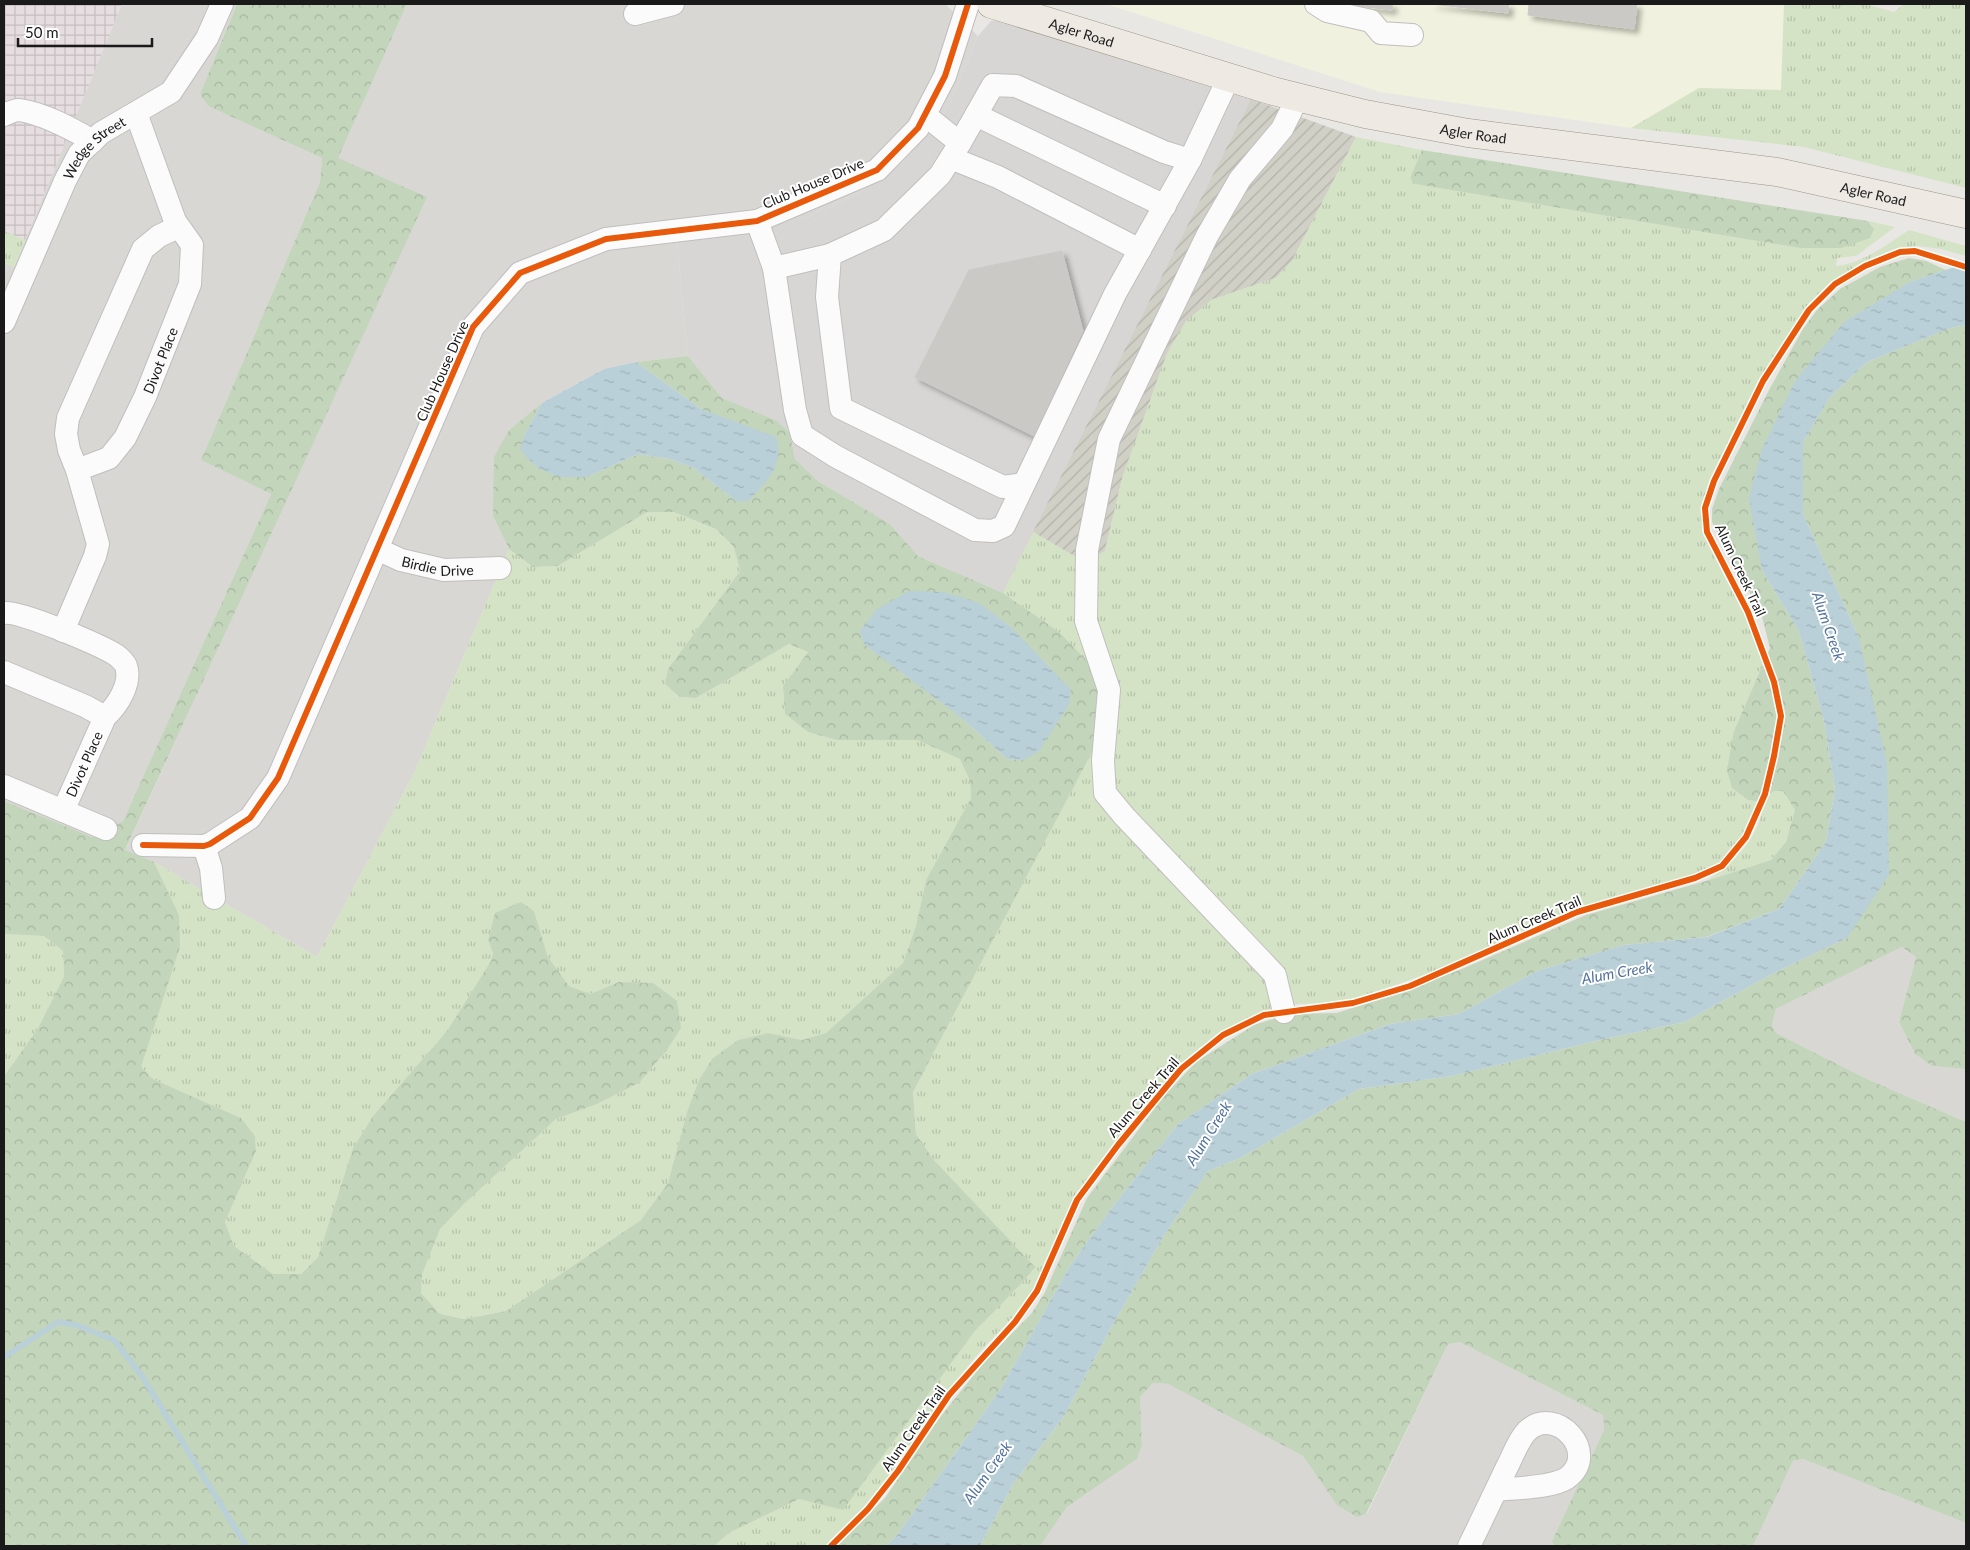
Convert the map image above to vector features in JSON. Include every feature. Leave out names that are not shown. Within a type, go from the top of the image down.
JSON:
[{"type":"main road","name":"Agler Road","points":[[991,4],[1228,77],[1366,114],[1468,133],[1777,172],[1966,214]]},
{"type":"street","name":"Wedge Street","points":[[4,322],[65,181],[79,154],[101,133],[171,92],[208,38],[222,4]]},
{"type":"street","points":[[635,14],[672,4]]},
{"type":"street","name":"Club House Drive","points":[[204,846],[250,818],[278,778],[473,326],[520,273],[606,240],[757,221],[877,170],[918,128],[945,76],[968,4]]},
{"type":"street","points":[[1316,4],[1328,11],[1371,21],[1381,33],[1412,35]]},
{"type":"street","points":[[757,221],[774,268],[794,410],[802,435],[835,456],[975,530],[992,531],[1004,526],[1115,294],[1190,160],[1228,77]]},
{"type":"street","points":[[774,268],[830,255],[884,230],[940,174],[956,151],[993,85],[1016,86],[1164,152],[1190,160]]},
{"type":"street","points":[[1284,1012],[1276,975],[1124,816],[1105,793],[1103,760],[1109,690],[1086,621],[1087,550],[1109,439],[1208,236],[1240,179],[1282,129],[1298,97]]},
{"type":"street","points":[[4,115],[17,110],[35,114],[72,128],[93,141]]},
{"type":"street","name":"Divot Place","points":[[78,470],[109,458],[125,438],[145,397],[190,284],[192,246],[178,227],[136,113]]},
{"type":"street","points":[[976,114],[1164,206]]},
{"type":"street","points":[[925,115],[956,151],[998,177],[1140,250]]},
{"type":"street","points":[[62,631],[95,556],[98,544],[66,434],[68,418],[143,248],[159,236],[178,227]]},
{"type":"street","points":[[830,255],[827,297],[841,408],[1003,487],[1023,484]]},
{"type":"street","name":"Birdie Drive","points":[[377,549],[401,560],[444,570],[500,568]]},
{"type":"street","name":"Divot Place","points":[[4,613],[22,615],[62,631],[116,655],[126,665],[128,678],[116,706],[105,718],[63,811]]},
{"type":"street","name":"Divot Place","points":[[4,672],[85,706],[105,718]]},
{"type":"street","points":[[4,786],[106,829]]},
{"type":"street","points":[[143,844],[204,846],[211,868],[214,898]]},
{"type":"street","points":[[1469,1546],[1496,1490]]},
{"type":"shaded area","points":[[4,4],[122,4],[25,240],[4,231]]},
{"type":"shaded area","points":[[122,4],[237,4],[200,94],[208,106],[322,158],[320,182],[201,460],[271,494],[123,821],[92,837],[4,801],[4,263],[14,267]]},
{"type":"shaded area","points":[[407,4],[945,4],[978,36],[949,106],[902,163],[856,195],[808,217],[677,241],[688,356],[636,362],[604,369],[542,403],[509,430],[493,516],[509,549],[415,771],[317,957],[154,862],[125,851],[426,197],[337,159]]},
{"type":"shaded area","points":[[1106,4],[1784,4],[1782,90],[1699,88],[1631,128],[1380,92]]},
{"type":"shaded area","points":[[1004,19],[1251,99],[1003,593],[918,556],[890,524],[818,481],[795,459],[790,433],[777,422],[722,398],[688,356],[677,241],[808,217],[856,195],[902,163],[949,106],[978,36],[991,21]]},
{"type":"shaded area","points":[[1251,99],[1356,137],[1292,261],[1276,278],[1211,300],[1123,475],[1105,551],[1086,563],[1033,532]]},
{"type":"shaded area","points":[[1902,947],[1916,957],[1899,1022],[1915,1054],[1932,1066],[1966,1069],[1966,1122],[1865,1078],[1776,1033],[1772,1025],[1776,1009]]},
{"type":"shaded area","points":[[1460,1342],[1603,1415],[1604,1430],[1552,1541],[1554,1546],[1040,1546],[1067,1507],[1137,1459],[1142,1445],[1140,1397],[1153,1383],[1168,1384],[1303,1456],[1337,1504],[1367,1514],[1448,1344]]},
{"type":"shaded area","points":[[1803,1459],[1966,1523],[1966,1546],[1753,1546],[1793,1461]]},
{"type":"green space","points":[[237,4],[407,4],[338,158],[427,197],[125,850],[154,862],[179,915],[180,947],[141,1067],[153,1079],[241,1118],[255,1136],[256,1151],[225,1222],[234,1246],[273,1274],[301,1274],[318,1257],[353,1148],[373,1116],[447,1031],[491,961],[493,953],[488,940],[495,913],[521,902],[534,911],[548,957],[569,986],[590,994],[619,982],[653,983],[677,1001],[681,1028],[666,1051],[639,1083],[597,1104],[556,1119],[465,1203],[440,1229],[422,1275],[421,1293],[440,1314],[464,1319],[506,1311],[641,1220],[668,1183],[687,1112],[698,1082],[712,1059],[738,1040],[768,1033],[802,1040],[826,1033],[903,963],[916,926],[926,880],[971,798],[970,781],[960,759],[917,740],[836,740],[808,732],[785,714],[783,686],[808,652],[789,644],[696,698],[679,697],[665,684],[668,669],[740,571],[734,547],[716,529],[674,512],[647,512],[558,566],[533,567],[509,549],[493,516],[494,457],[509,430],[542,403],[524,436],[587,477],[638,454],[670,459],[694,468],[736,501],[718,417],[701,409],[636,362],[688,356],[722,398],[777,421],[790,433],[795,459],[818,481],[890,524],[918,556],[1003,593],[1059,632],[1092,666],[1105,705],[1098,741],[913,1092],[916,1134],[933,1159],[1035,1267],[1024,1281],[974,1332],[843,1510],[799,1499],[729,1533],[714,1546],[4,1546],[4,1076],[37,1030],[64,977],[63,951],[44,936],[4,934],[4,801],[92,837],[123,821],[271,494],[201,460],[320,182],[322,158],[208,106],[200,94]],"holes":[[[964,720],[1023,760],[1007,759]]]},
{"type":"green space","points":[[1784,4],[1865,4],[1894,12],[1904,4],[1966,4],[1966,188],[1804,147],[1631,128],[1699,88],[1781,90]]},
{"type":"green space","points":[[1356,137],[1422,150],[1410,178],[1415,184],[1800,248],[1874,229],[1869,221],[1895,227],[1856,256],[1837,258],[1836,266],[1865,257],[1909,230],[1966,246],[1966,256],[1941,249],[1918,246],[1891,252],[1838,278],[1815,298],[1797,320],[1754,396],[1702,505],[1702,529],[1750,618],[1763,664],[1734,731],[1748,800],[1760,802],[1752,822],[1735,848],[1718,864],[1698,873],[1563,913],[1441,969],[1352,1000],[1333,1003],[1290,1004],[1261,1012],[1222,1032],[1196,1051],[1170,1076],[1085,1184],[1071,1208],[1040,1281],[1023,1306],[977,1355],[949,1390],[883,1485],[859,1513],[825,1546],[714,1546],[729,1533],[799,1499],[974,1332],[1024,1281],[1034,1267],[933,1159],[916,1134],[913,1092],[1098,741],[1059,632],[1003,593],[1033,532],[1086,563],[1105,551],[1123,475],[1167,353],[1186,321],[1211,300],[1276,278],[1292,261]]},
{"type":"green space","points":[[1422,150],[1868,221],[1874,229],[1870,238],[1841,248],[1800,248],[1415,184],[1410,178]]},
{"type":"green space","points":[[4,231],[25,240],[14,267],[4,263]]},
{"type":"green space","points":[[1909,258],[1926,261],[1946,270],[1910,282],[1795,381],[1762,570],[1799,631],[1824,721],[1835,789],[1826,842],[1779,909],[1706,937],[1624,945],[1537,971],[1459,1014],[1390,1024],[1252,1074],[1178,1124],[1111,1209],[1070,1266],[1002,1387],[898,1534],[886,1546],[836,1546],[885,1498],[941,1416],[985,1361],[1031,1314],[1044,1294],[1087,1198],[1164,1096],[1196,1062],[1254,1025],[1289,1014],[1337,1013],[1399,993],[1462,969],[1586,915],[1706,881],[1771,860],[1786,842],[1795,810],[1783,791],[1774,791],[1760,802],[1748,800],[1732,788],[1727,770],[1734,731],[1770,648],[1761,613],[1712,522],[1712,509],[1719,489],[1769,390],[1803,329],[1817,310],[1840,289],[1880,267]]},
{"type":"green space","points":[[1966,325],[1966,1069],[1932,1066],[1915,1054],[1899,1022],[1916,957],[1902,947],[1776,1009],[1772,1025],[1776,1033],[1865,1078],[1966,1122],[1966,1523],[1803,1459],[1793,1461],[1753,1546],[1554,1546],[1552,1541],[1604,1430],[1603,1415],[1460,1342],[1448,1344],[1366,1514],[1357,1517],[1337,1505],[1303,1456],[1168,1384],[1153,1383],[1140,1397],[1142,1445],[1137,1459],[1067,1507],[1040,1546],[980,1546],[1013,1484],[1064,1416],[1112,1326],[1166,1232],[1208,1171],[1240,1158],[1359,1089],[1452,1076],[1591,1042],[1684,1022],[1774,973],[1847,938],[1859,638],[1803,514],[1803,442],[1830,397],[1867,362],[1950,328]]},
{"type":"green space","points":[[647,512],[674,512],[716,529],[734,547],[740,571],[668,669],[665,684],[678,697],[696,698],[789,644],[808,652],[783,686],[785,714],[808,732],[836,740],[917,740],[960,759],[970,781],[971,798],[926,880],[916,926],[903,963],[826,1033],[802,1040],[768,1033],[738,1040],[698,1082],[687,1112],[668,1183],[641,1220],[506,1311],[464,1319],[440,1314],[421,1293],[422,1275],[440,1229],[465,1203],[556,1119],[597,1104],[639,1083],[666,1051],[619,982],[590,994],[569,986],[548,957],[534,911],[488,940],[493,953],[491,961],[447,1031],[373,1116],[353,1148],[318,1257],[301,1274],[273,1274],[234,1246],[225,1222],[256,1151],[255,1136],[241,1118],[153,1079],[141,1067],[179,915],[154,862],[317,957],[415,771],[509,549],[533,567],[558,566]]},
{"type":"green space","points":[[1774,791],[1783,791],[1795,810],[1786,842],[1771,860],[1706,881],[1722,870],[1743,850],[1754,834],[1765,802]]},
{"type":"green space","points":[[4,934],[44,936],[63,951],[64,978],[37,1030],[4,1076]]},
{"type":"water","name":"Alum Creek","points":[[1966,263],[1966,325],[1950,328],[1867,362],[1830,397],[1803,442],[1803,514],[1859,638],[1887,764],[1889,875],[1847,938],[1774,973],[1684,1022],[1591,1042],[1452,1076],[1359,1089],[1240,1158],[1208,1171],[1166,1232],[1112,1326],[1064,1416],[1013,1484],[980,1546],[886,1546],[898,1534],[1002,1387],[1070,1266],[1111,1209],[1178,1124],[1252,1074],[1390,1024],[1459,1014],[1537,971],[1624,945],[1707,937],[1779,909],[1826,842],[1835,789],[1824,721],[1799,631],[1762,570],[1749,498],[1762,449],[1795,381],[1844,322],[1910,282]]},
{"type":"water","points":[[636,362],[701,409],[776,437],[778,456],[776,465],[767,480],[748,501],[736,501],[694,468],[670,459],[638,454],[587,477],[560,477],[540,469],[520,449],[524,436],[542,403],[604,369]]},
{"type":"water","points":[[909,591],[944,592],[979,603],[1012,628],[1071,690],[1069,705],[1038,752],[1023,760],[1007,759],[964,720],[864,644],[860,631],[877,609]]},
{"type":"building","points":[[1341,4],[1393,4],[1392,10]]},
{"type":"building","points":[[1432,4],[1509,4],[1508,13]]},
{"type":"building","points":[[1529,4],[1637,4],[1634,29],[1528,15]]},
{"type":"building","points":[[1062,251],[1083,331],[1034,436],[915,377],[969,270]]},
{"type":"waterway","points":[[4,1357],[58,1322],[76,1325],[114,1340],[142,1376],[246,1546]]},
{"type":"cycle path","points":[[143,845],[204,846],[210,844],[250,818],[278,778],[473,327],[520,273],[606,239],[757,221],[877,170],[918,128],[945,76],[968,4]]},
{"type":"cycle path","name":"Alum Creek Trail","points":[[831,1546],[868,1509],[898,1471],[949,1395],[1015,1322],[1037,1291],[1077,1200],[1118,1145],[1181,1069],[1223,1035],[1264,1015],[1353,1003],[1410,986],[1577,912],[1695,878],[1722,866],[1746,837],[1765,794],[1781,716],[1774,682],[1748,612],[1707,532],[1705,508],[1714,481],[1763,381],[1809,310],[1835,284],[1865,266],[1900,252],[1915,251],[1966,267]]}]
